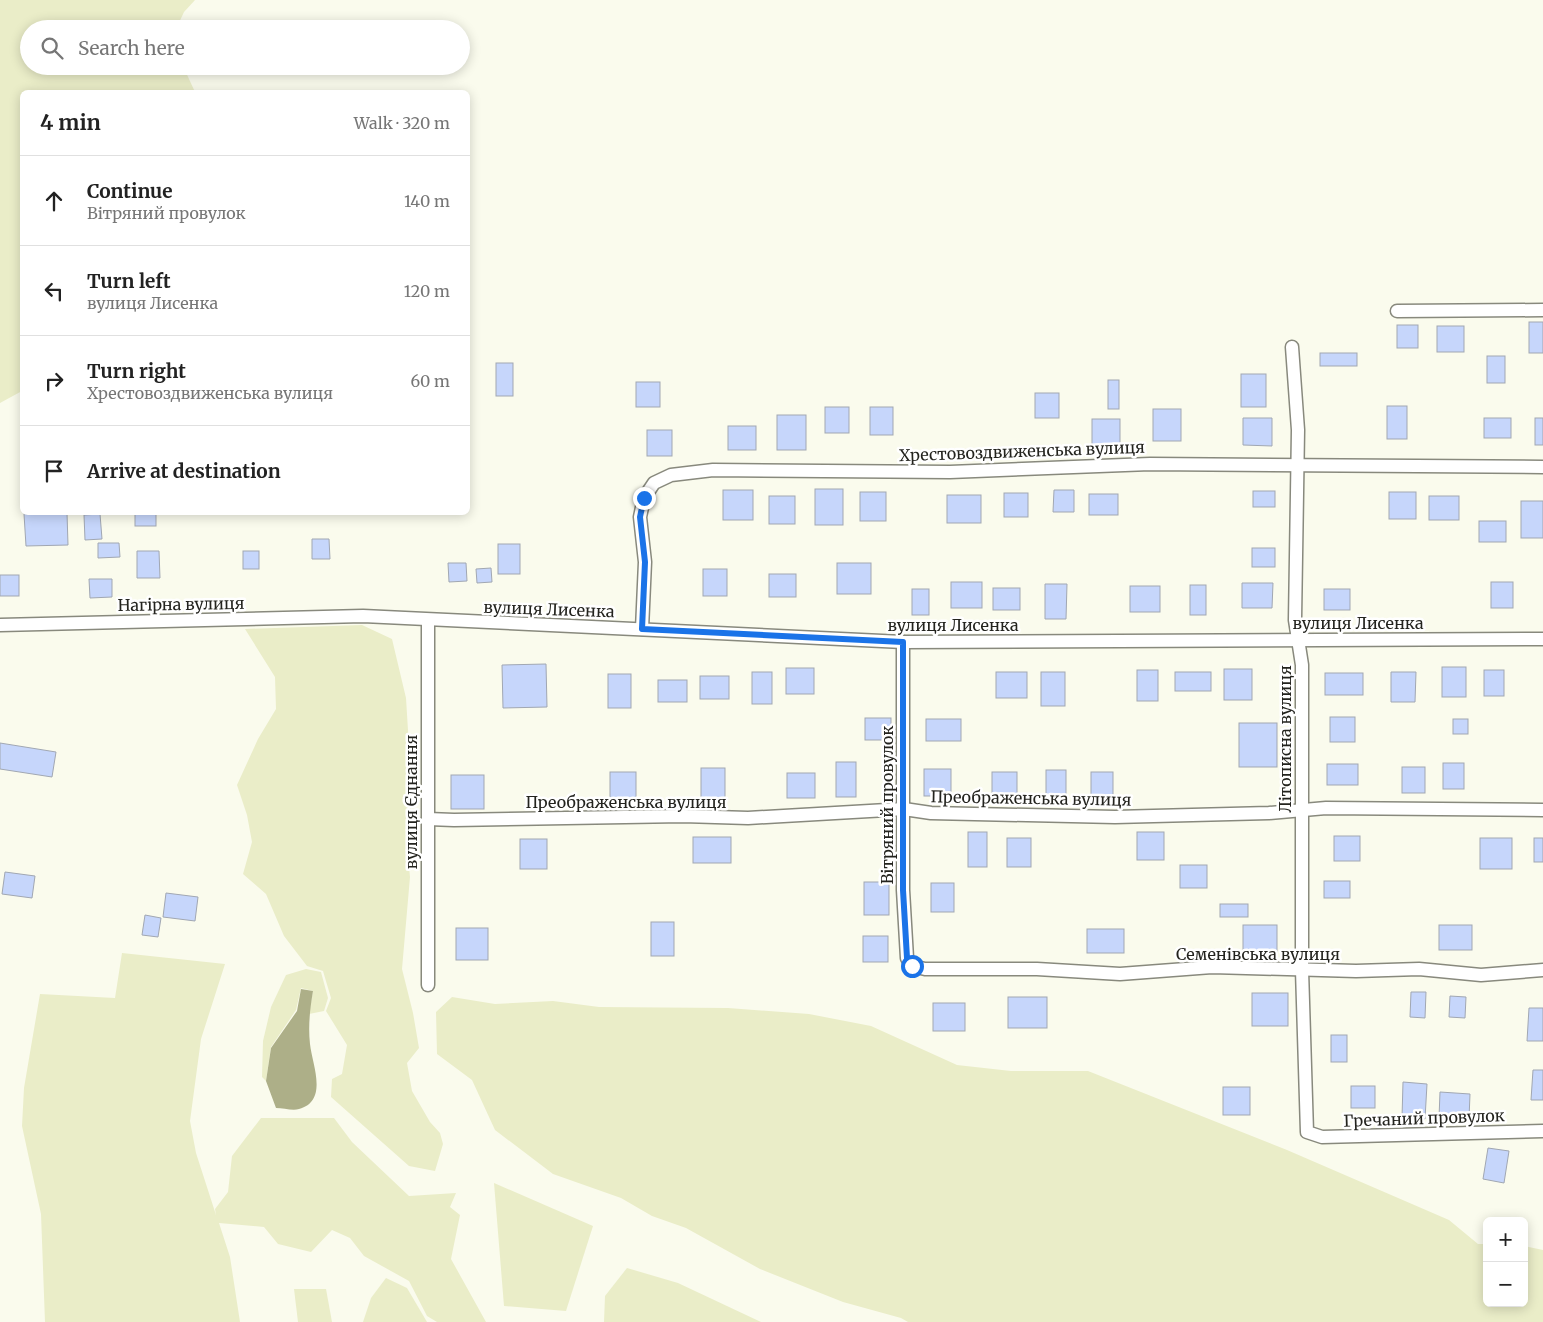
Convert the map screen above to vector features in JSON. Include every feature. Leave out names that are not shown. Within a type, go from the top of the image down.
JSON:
[{"type":"street","points":[[1397,310],[1543,310]]},
{"type":"street","name":"Літописна вулиця","points":[[1292,347],[1298,430],[1295,620],[1302,664],[1300,809],[1307,1132]]},
{"type":"street","name":"Хрестовоздвиженська вулиця","points":[[642,629],[645,562],[640,517],[644,498],[654,484],[671,475],[712,470],[950,472],[1150,464],[1543,467]]},
{"type":"street","name":"вулиця Лисенка","points":[[363,616],[903,642],[1543,639]]},
{"type":"street","name":"Нагірна вулиця","points":[[0,625],[363,616]]},
{"type":"street","name":"вулиця Єднання","points":[[428,620],[428,984]]},
{"type":"street","name":"Вітряний провулок","points":[[903,642],[903,890],[907,958],[912,966]]},
{"type":"street","name":"Преображенська вулиця","points":[[428,819],[683,816],[748,818],[904,809],[931,813],[1115,817],[1269,813],[1300,809],[1435,807],[1543,810]]},
{"type":"street","name":"Семенівська вулиця","points":[[912,966],[925,969],[1037,969],[1120,974],[1212,967],[1302,970],[1418,969],[1482,975],[1543,970]]},
{"type":"street","name":"Гречаний провулок","points":[[1307,1132],[1322,1137],[1543,1131]]},
{"type":"shaded area","points":[[0,0],[195,0],[184,12],[180,20],[20,20],[20,75],[187,75],[194,90],[20,90],[20,392],[0,403]]},
{"type":"shaded area","points":[[362,625],[392,639],[406,698],[412,795],[407,847],[410,877],[402,969],[419,1048],[407,1063],[412,1091],[430,1122],[440,1133],[443,1144],[435,1171],[409,1166],[331,1097],[332,1079],[342,1074],[347,1045],[326,1011],[331,998],[323,971],[307,966],[284,936],[266,894],[243,874],[252,842],[247,815],[237,785],[258,739],[276,709],[275,677],[245,629]]},
{"type":"shaded area","points":[[122,953],[225,964],[201,1039],[190,1121],[196,1153],[216,1215],[215,1209],[228,1192],[232,1156],[261,1118],[334,1118],[352,1142],[409,1196],[456,1193],[450,1207],[460,1215],[451,1259],[486,1322],[437,1322],[427,1316],[409,1281],[364,1256],[350,1238],[332,1230],[311,1252],[278,1244],[264,1227],[219,1223],[230,1257],[240,1322],[45,1322],[41,1214],[22,1126],[24,1088],[40,994],[115,998]]},
{"type":"shaded area","points":[[306,969],[321,972],[328,998],[324,1011],[309,1014],[313,991],[301,988],[296,1010],[271,1047],[266,1081],[262,1077],[263,1041],[271,1007],[286,975]]},
{"type":"shaded area","points":[[301,989],[313,991],[309,1031],[316,1090],[314,1098],[308,1105],[291,1110],[276,1108],[266,1081],[271,1048],[297,1011]]},
{"type":"shaded area","points":[[452,997],[495,1004],[553,1001],[599,1007],[728,1008],[809,1014],[871,1026],[957,1065],[1011,1071],[1088,1071],[1287,1150],[1449,1220],[1478,1244],[1483,1244],[1483,1307],[1528,1307],[1528,1247],[1543,1250],[1543,1322],[908,1322],[901,1318],[843,1302],[760,1269],[686,1228],[652,1216],[621,1198],[553,1174],[495,1130],[472,1080],[437,1054],[436,1012]]},
{"type":"shaded area","points":[[494,1183],[593,1226],[566,1311],[504,1306]]},
{"type":"shaded area","points":[[627,1268],[678,1283],[761,1322],[604,1322],[605,1296]]},
{"type":"shaded area","points":[[386,1278],[407,1288],[427,1322],[363,1322],[371,1298]]},
{"type":"shaded area","points":[[294,1289],[326,1289],[332,1322],[298,1322]]},
{"type":"building","points":[[1529,322],[1543,322],[1543,353],[1529,353]]},
{"type":"building","points":[[1397,325],[1418,325],[1418,348],[1397,348]]},
{"type":"building","points":[[1437,326],[1464,326],[1464,352],[1437,352]]},
{"type":"building","points":[[1320,353],[1357,353],[1357,366],[1320,366]]},
{"type":"building","points":[[1487,356],[1505,356],[1505,383],[1487,383]]},
{"type":"building","points":[[496,363],[513,363],[513,396],[496,396]]},
{"type":"building","points":[[1241,374],[1266,374],[1266,407],[1241,407]]},
{"type":"building","points":[[1108,380],[1119,380],[1119,409],[1108,409]]},
{"type":"building","points":[[636,382],[660,382],[660,407],[636,407]]},
{"type":"building","points":[[1035,393],[1059,393],[1059,418],[1035,418]]},
{"type":"building","points":[[1387,406],[1407,406],[1407,439],[1387,439]]},
{"type":"building","points":[[825,407],[849,407],[849,433],[825,433]]},
{"type":"building","points":[[870,407],[893,407],[893,435],[870,435]]},
{"type":"building","points":[[1153,409],[1181,409],[1181,441],[1153,441]]},
{"type":"building","points":[[777,415],[806,415],[806,450],[777,450]]},
{"type":"building","points":[[1243,418],[1272,418],[1272,446],[1243,445]]},
{"type":"building","points":[[1484,418],[1511,418],[1511,438],[1484,438]]},
{"type":"building","points":[[1535,418],[1543,418],[1543,445],[1535,445]]},
{"type":"building","points":[[1092,419],[1120,419],[1120,449],[1092,449]]},
{"type":"building","points":[[728,426],[756,426],[756,450],[728,450]]},
{"type":"building","points":[[647,430],[672,430],[672,456],[647,456]]},
{"type":"building","points":[[815,489],[843,489],[843,525],[815,525]]},
{"type":"building","points":[[723,490],[753,490],[753,520],[723,520]]},
{"type":"building","points":[[1054,490],[1074,490],[1074,512],[1053,512]]},
{"type":"building","points":[[1253,491],[1275,491],[1275,507],[1253,507]]},
{"type":"building","points":[[860,492],[886,492],[886,521],[860,521]]},
{"type":"building","points":[[1389,492],[1416,492],[1416,519],[1389,519]]},
{"type":"building","points":[[1004,493],[1028,493],[1028,517],[1004,517]]},
{"type":"building","points":[[1089,494],[1118,494],[1118,515],[1089,515]]},
{"type":"building","points":[[947,495],[981,495],[981,523],[947,523]]},
{"type":"building","points":[[769,496],[795,496],[795,524],[769,524]]},
{"type":"building","points":[[1429,496],[1459,496],[1459,520],[1429,520]]},
{"type":"building","points":[[1521,501],[1543,501],[1543,538],[1521,538]]},
{"type":"building","points":[[24,515],[67,515],[68,545],[26,546]]},
{"type":"building","points":[[84,515],[100,515],[102,539],[85,540]]},
{"type":"building","points":[[135,515],[156,515],[156,526],[135,526]]},
{"type":"building","points":[[1479,521],[1506,521],[1506,542],[1479,542]]},
{"type":"building","points":[[312,539],[329,539],[330,559],[312,559]]},
{"type":"building","points":[[98,543],[119,543],[120,557],[98,558]]},
{"type":"building","points":[[498,544],[520,544],[520,574],[498,574]]},
{"type":"building","points":[[1252,548],[1275,548],[1275,567],[1252,567]]},
{"type":"building","points":[[137,551],[159,551],[160,578],[137,578]]},
{"type":"building","points":[[243,551],[259,551],[259,569],[243,569]]},
{"type":"building","points":[[448,563],[466,563],[467,581],[449,582]]},
{"type":"building","points":[[837,563],[871,563],[871,594],[837,594]]},
{"type":"building","points":[[491,568],[492,582],[477,583],[476,569]]},
{"type":"building","points":[[703,569],[727,569],[727,596],[703,596]]},
{"type":"building","points":[[769,574],[796,574],[796,597],[769,597]]},
{"type":"building","points":[[0,575],[19,575],[19,596],[0,596]]},
{"type":"building","points":[[89,579],[112,579],[112,597],[90,598]]},
{"type":"building","points":[[951,582],[982,582],[982,608],[951,608]]},
{"type":"building","points":[[1491,582],[1513,582],[1513,608],[1491,608]]},
{"type":"building","points":[[1242,583],[1273,583],[1272,608],[1242,608]]},
{"type":"building","points":[[1045,584],[1067,584],[1066,619],[1045,619]]},
{"type":"building","points":[[1190,585],[1206,585],[1206,615],[1190,615]]},
{"type":"building","points":[[1130,586],[1160,586],[1160,612],[1130,612]]},
{"type":"building","points":[[993,588],[1020,588],[1020,610],[993,610]]},
{"type":"building","points":[[912,589],[929,589],[929,615],[912,615]]},
{"type":"building","points":[[1324,589],[1350,589],[1350,610],[1324,610]]},
{"type":"building","points":[[546,664],[547,707],[503,708],[502,665]]},
{"type":"building","points":[[1442,667],[1466,667],[1466,697],[1442,697]]},
{"type":"building","points":[[786,668],[814,668],[814,694],[786,694]]},
{"type":"building","points":[[1224,669],[1252,669],[1252,700],[1224,700]]},
{"type":"building","points":[[1137,670],[1158,670],[1158,701],[1137,701]]},
{"type":"building","points":[[1484,670],[1504,670],[1504,696],[1484,696]]},
{"type":"building","points":[[752,672],[772,672],[772,704],[752,704]]},
{"type":"building","points":[[996,672],[1027,672],[1027,698],[996,698]]},
{"type":"building","points":[[1041,672],[1065,672],[1065,706],[1041,706]]},
{"type":"building","points":[[1175,672],[1211,672],[1211,691],[1175,691]]},
{"type":"building","points":[[1391,672],[1416,672],[1415,702],[1391,702]]},
{"type":"building","points":[[1325,673],[1363,673],[1363,695],[1325,695]]},
{"type":"building","points":[[608,674],[631,674],[631,708],[608,708]]},
{"type":"building","points":[[700,676],[729,676],[729,699],[700,699]]},
{"type":"building","points":[[658,680],[687,680],[687,702],[658,702]]},
{"type":"building","points":[[1330,717],[1355,717],[1355,742],[1330,742]]},
{"type":"building","points":[[865,718],[891,718],[891,740],[865,740]]},
{"type":"building","points":[[926,719],[961,719],[961,741],[926,741]]},
{"type":"building","points":[[1453,719],[1468,719],[1468,734],[1453,734]]},
{"type":"building","points":[[1239,723],[1277,723],[1277,767],[1239,767]]},
{"type":"building","points":[[0,743],[56,752],[52,777],[0,769]]},
{"type":"building","points":[[836,762],[856,762],[856,797],[836,797]]},
{"type":"building","points":[[1443,763],[1464,763],[1464,789],[1443,789]]},
{"type":"building","points":[[1327,764],[1358,764],[1358,785],[1327,785]]},
{"type":"building","points":[[1402,767],[1425,767],[1425,793],[1402,793]]},
{"type":"building","points":[[701,768],[725,768],[725,798],[701,798]]},
{"type":"building","points":[[924,769],[951,769],[951,796],[924,796]]},
{"type":"building","points":[[1046,770],[1066,770],[1066,797],[1046,797]]},
{"type":"building","points":[[610,772],[636,772],[636,801],[610,801]]},
{"type":"building","points":[[992,772],[1017,772],[1017,796],[992,796]]},
{"type":"building","points":[[1091,772],[1113,772],[1113,795],[1091,795]]},
{"type":"building","points":[[787,773],[815,773],[815,798],[787,798]]},
{"type":"building","points":[[451,775],[484,775],[484,809],[451,809]]},
{"type":"building","points":[[968,832],[987,832],[987,867],[968,867]]},
{"type":"building","points":[[1137,832],[1164,832],[1164,860],[1137,860]]},
{"type":"building","points":[[1334,836],[1360,836],[1360,861],[1334,861]]},
{"type":"building","points":[[693,837],[731,837],[731,863],[693,863]]},
{"type":"building","points":[[1007,838],[1031,838],[1031,867],[1007,867]]},
{"type":"building","points":[[1480,838],[1512,838],[1512,869],[1480,869]]},
{"type":"building","points":[[1534,838],[1543,838],[1543,862],[1534,862]]},
{"type":"building","points":[[520,839],[547,839],[547,869],[520,869]]},
{"type":"building","points":[[1180,865],[1207,865],[1207,888],[1180,888]]},
{"type":"building","points":[[5,872],[35,876],[32,898],[2,894]]},
{"type":"building","points":[[1324,881],[1350,881],[1350,898],[1324,898]]},
{"type":"building","points":[[864,882],[889,882],[889,915],[864,915]]},
{"type":"building","points":[[931,883],[954,883],[954,912],[931,912]]},
{"type":"building","points":[[166,893],[198,897],[195,921],[163,917]]},
{"type":"building","points":[[1220,904],[1248,904],[1248,917],[1220,917]]},
{"type":"building","points":[[145,915],[161,918],[158,937],[142,935]]},
{"type":"building","points":[[651,922],[674,922],[674,956],[651,956]]},
{"type":"building","points":[[1243,925],[1277,925],[1277,953],[1243,953]]},
{"type":"building","points":[[1439,925],[1472,925],[1472,950],[1439,950]]},
{"type":"building","points":[[456,928],[488,928],[488,960],[456,960]]},
{"type":"building","points":[[1087,929],[1124,929],[1124,953],[1087,953]]},
{"type":"building","points":[[863,936],[888,936],[888,962],[863,962]]},
{"type":"building","points":[[1411,992],[1426,992],[1425,1018],[1410,1017]]},
{"type":"building","points":[[1252,993],[1288,993],[1288,1026],[1252,1026]]},
{"type":"building","points":[[1450,996],[1466,997],[1465,1018],[1449,1017]]},
{"type":"building","points":[[1008,997],[1047,997],[1047,1028],[1008,1028]]},
{"type":"building","points":[[933,1003],[965,1003],[965,1031],[933,1031]]},
{"type":"building","points":[[1529,1008],[1543,1008],[1543,1041],[1527,1041]]},
{"type":"building","points":[[1331,1035],[1347,1035],[1347,1062],[1331,1062]]},
{"type":"building","points":[[1533,1070],[1543,1070],[1543,1100],[1531,1100]]},
{"type":"building","points":[[1403,1082],[1427,1084],[1425,1119],[1402,1118]]},
{"type":"building","points":[[1351,1086],[1375,1086],[1375,1108],[1351,1108]]},
{"type":"building","points":[[1223,1087],[1250,1087],[1250,1115],[1223,1115]]},
{"type":"building","points":[[1440,1092],[1470,1094],[1469,1119],[1439,1118]]},
{"type":"building","points":[[1488,1148],[1509,1151],[1504,1183],[1483,1179]]},
{"type":"route","points":[[644,498],[640,517],[645,562],[642,629],[903,642],[903,890],[907,958],[912,966]]}]
